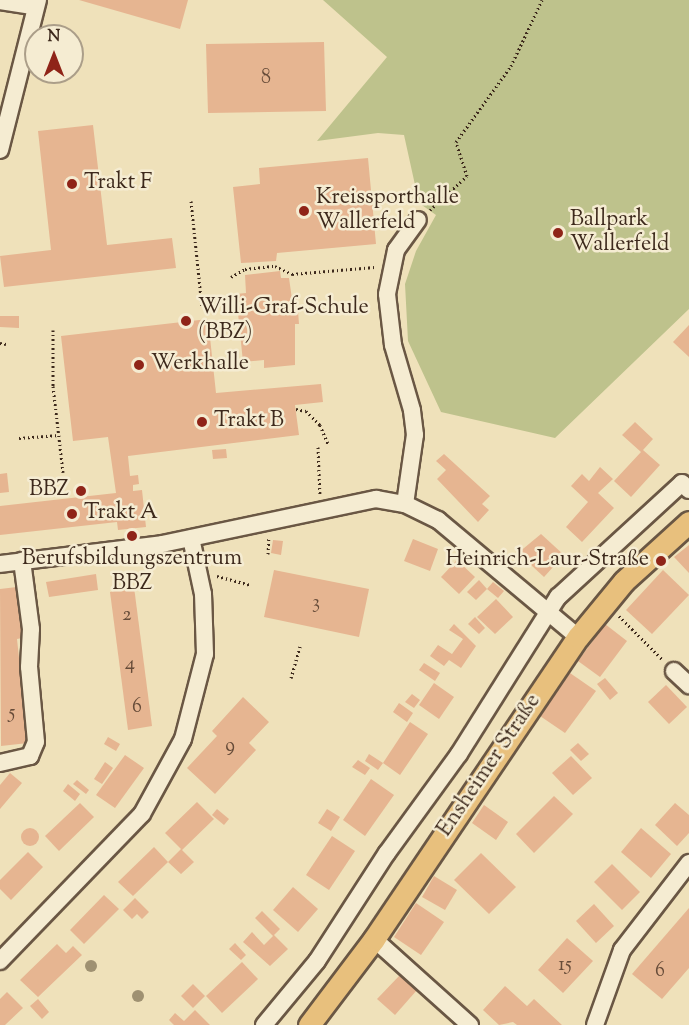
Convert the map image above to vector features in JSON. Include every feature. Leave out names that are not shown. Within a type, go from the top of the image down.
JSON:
[{"type":"main road","name":"Ensheimer Straße","points":[[309,1025],[375,939],[578,637],[604,603],[689,522]]},
{"type":"street","points":[[0,1],[37,4],[0,150]]},
{"type":"street","points":[[405,504],[415,435],[412,410],[393,345],[387,294],[396,250],[418,220]]},
{"type":"street","points":[[264,1025],[317,961],[387,853],[459,754],[558,597],[686,486]]},
{"type":"street","points":[[0,564],[190,538],[321,508],[376,499],[405,504],[456,532],[550,610],[578,637]]},
{"type":"street","points":[[0,961],[125,835],[170,768],[192,716],[205,654],[203,594],[190,538]]},
{"type":"street","points":[[0,763],[30,756],[36,742],[29,667],[31,629],[22,561]]},
{"type":"street","points":[[595,1025],[622,950],[689,862]]},
{"type":"street","points":[[375,939],[470,1025]]},
{"type":"path","points":[[439,203],[467,176],[456,142],[511,66],[542,0]]},
{"type":"path","points":[[191,201],[201,307]]},
{"type":"path","points":[[231,277],[245,269],[274,266],[292,274],[382,267]]},
{"type":"path","points":[[53,330],[63,472]]},
{"type":"path","points":[[0,343],[6,344]]},
{"type":"path","points":[[296,409],[306,411],[320,425],[328,444]]},
{"type":"path","points":[[19,438],[59,435]]},
{"type":"path","points":[[318,447],[321,508]]},
{"type":"path","points":[[268,554],[269,541]]},
{"type":"path","points":[[198,571],[251,585]]},
{"type":"path","points":[[604,603],[685,680]]},
{"type":"path","points":[[291,678],[300,646]]},
{"type":"green space","name":"Ballpark Wallerfeld","points":[[323,0],[689,0],[689,309],[555,438],[441,412],[408,341],[405,284],[416,251],[436,215],[419,203],[404,135],[378,133],[317,141],[387,57]]},
{"type":"building","points":[[79,0],[188,0],[180,29]]},
{"type":"building","points":[[324,42],[326,111],[208,113],[206,44]]},
{"type":"building","name":"Trakt F","points":[[93,125],[107,245],[172,238],[176,268],[4,287],[0,256],[51,250],[38,131]]},
{"type":"building","name":"Kreissporthalle Wallerfeld","points":[[368,158],[376,244],[277,253],[276,261],[241,263],[233,187],[260,184],[259,168]]},
{"type":"building","points":[[280,271],[281,278],[289,278],[292,299],[297,298],[299,324],[295,324],[295,365],[264,368],[264,360],[243,362],[236,294],[246,293],[245,275]]},
{"type":"building","points":[[0,316],[19,316],[19,328],[0,327]]},
{"type":"building","points":[[208,319],[216,393],[321,384],[323,402],[295,405],[299,435],[128,456],[130,476],[138,475],[139,484],[133,485],[133,491],[142,490],[146,527],[118,530],[117,522],[0,535],[0,506],[116,493],[108,437],[73,441],[61,336]]},
{"type":"building","points":[[689,325],[689,357],[673,342]]},
{"type":"building","points":[[635,422],[653,439],[643,450],[660,465],[631,497],[614,481],[641,452],[622,435]]},
{"type":"building","points":[[226,449],[227,458],[213,459],[212,450]]},
{"type":"building","points":[[444,454],[490,496],[482,504],[489,510],[478,522],[437,479],[446,470],[436,461]]},
{"type":"building","points":[[600,467],[613,479],[598,493],[614,508],[582,542],[566,527],[588,502],[571,486],[582,474],[589,481]]},
{"type":"building","points":[[7,473],[9,492],[0,493],[0,474]]},
{"type":"building","points":[[541,534],[564,555],[544,577],[518,553]]},
{"type":"building","points":[[413,539],[438,549],[430,571],[404,561]]},
{"type":"building","points":[[273,540],[283,541],[281,555],[271,553]]},
{"type":"building","points":[[689,545],[689,573],[674,557]]},
{"type":"building","points":[[457,560],[475,577],[459,594],[441,577]]},
{"type":"building","points":[[274,570],[369,589],[359,637],[264,617]]},
{"type":"building","points":[[663,570],[689,595],[652,634],[626,610]]},
{"type":"building","points":[[96,574],[98,590],[49,597],[46,582]]},
{"type":"building","points":[[479,580],[487,589],[476,600],[467,592]]},
{"type":"building","points":[[493,582],[504,591],[498,598],[487,589]]},
{"type":"building","points":[[17,587],[22,638],[17,639],[28,743],[1,746],[0,589]]},
{"type":"building","points":[[134,587],[152,726],[128,730],[110,592]]},
{"type":"building","points":[[496,599],[513,617],[495,634],[477,617]]},
{"type":"building","points":[[475,617],[485,628],[479,634],[468,624]]},
{"type":"building","points":[[454,624],[476,646],[461,668],[449,660],[444,666],[430,656],[438,645],[452,654],[463,639],[449,630]]},
{"type":"building","points":[[605,624],[627,641],[600,677],[578,661]]},
{"type":"building","points":[[424,663],[440,673],[435,681],[419,670]]},
{"type":"building","points":[[570,673],[596,691],[565,733],[540,716]]},
{"type":"building","points":[[605,678],[618,693],[610,700],[597,684]]},
{"type":"building","points":[[434,683],[454,697],[439,719],[419,705]]},
{"type":"building","points":[[666,685],[687,707],[669,724],[648,702]]},
{"type":"building","points":[[412,694],[420,700],[414,708],[405,702]]},
{"type":"building","points":[[243,697],[269,722],[249,743],[256,750],[215,794],[187,768],[217,736],[212,731]]},
{"type":"building","points":[[399,703],[413,713],[407,722],[393,712]]},
{"type":"building","points":[[410,722],[428,734],[400,775],[383,763]]},
{"type":"building","points":[[108,737],[120,744],[116,751],[104,744]]},
{"type":"building","points":[[578,743],[589,754],[581,761],[570,750]]},
{"type":"building","points":[[369,754],[383,763],[378,770],[365,761]]},
{"type":"building","points":[[125,755],[144,768],[115,808],[96,795]]},
{"type":"building","points":[[571,756],[592,778],[573,795],[552,773]]},
{"type":"building","points":[[358,760],[370,768],[365,775],[352,767]]},
{"type":"building","points":[[105,762],[113,768],[102,784],[94,779]]},
{"type":"building","points":[[10,773],[22,783],[0,809],[0,785]]},
{"type":"building","points":[[371,779],[394,795],[365,836],[343,820]]},
{"type":"building","points":[[77,780],[89,790],[86,794],[73,784]]},
{"type":"building","points":[[68,784],[80,794],[75,801],[63,791]]},
{"type":"building","points":[[554,796],[573,814],[534,853],[516,834]]},
{"type":"building","points":[[197,802],[214,819],[182,850],[194,862],[181,874],[168,862],[181,849],[165,833]]},
{"type":"building","points":[[80,803],[94,817],[59,851],[45,836]]},
{"type":"building","points":[[675,803],[689,815],[689,833],[677,846],[655,825]]},
{"type":"building","points":[[484,805],[508,822],[496,840],[472,823]]},
{"type":"building","points":[[217,809],[229,819],[224,825],[212,815]]},
{"type":"building","points":[[327,809],[340,817],[331,831],[318,823]]},
{"type":"building","points":[[30,828],[36,831],[39,837],[36,843],[30,846],[24,843],[21,837],[24,831]]},
{"type":"building","points":[[641,828],[671,854],[651,878],[621,852]]},
{"type":"building","points":[[332,836],[355,851],[329,890],[306,875]]},
{"type":"building","points":[[154,847],[168,862],[133,896],[118,882]]},
{"type":"building","points":[[28,852],[43,867],[11,900],[0,889],[0,880]]},
{"type":"building","points":[[481,853],[516,887],[489,914],[454,880]]},
{"type":"building","points":[[612,864],[640,892],[622,910],[594,882]]},
{"type":"building","points":[[434,876],[457,890],[445,910],[422,897]]},
{"type":"building","points":[[293,887],[318,909],[298,932],[273,910]]},
{"type":"building","points":[[104,895],[119,909],[84,944],[70,930]]},
{"type":"building","points":[[135,898],[149,912],[142,919],[137,914],[132,919],[123,910]]},
{"type":"building","points":[[416,903],[444,922],[421,955],[394,937]]},
{"type":"building","points":[[594,904],[614,926],[596,943],[576,921]]},
{"type":"building","points":[[689,908],[689,968],[662,999],[632,974]]},
{"type":"building","points":[[262,911],[280,929],[274,935],[288,949],[270,966],[243,942],[252,932],[264,945],[273,936],[255,918]]},
{"type":"building","points":[[567,938],[593,961],[563,993],[538,970]]},
{"type":"building","points":[[235,943],[246,955],[241,960],[229,949]]},
{"type":"building","points":[[57,944],[66,953],[73,946],[82,955],[38,997],[20,980]]},
{"type":"building","points":[[242,962],[258,979],[222,1013],[206,996]]},
{"type":"building","points":[[400,975],[417,990],[395,1015],[377,999]]},
{"type":"building","points":[[193,984],[205,996],[193,1008],[181,996]]},
{"type":"building","points":[[505,986],[527,1006],[534,999],[562,1025],[517,1025],[513,1022],[499,1025],[483,1010]]},
{"type":"building","points":[[7,992],[23,1008],[5,1025],[0,1025],[0,999]]},
{"type":"building","points":[[38,999],[49,1012],[42,1019],[30,1006]]},
{"type":"building","points":[[195,1010],[210,1025],[174,1025],[169,1020],[175,1013],[184,1021]]},
{"type":"place","name":"Trakt F","points":[[72,184]]},
{"type":"place","name":"Kreissporthalle Wallerfeld","points":[[304,211]]},
{"type":"place","name":"Ballpark Wallerfeld","points":[[558,233]]},
{"type":"place","name":"Willi-Graf-Schule (BBZ)","points":[[186,321]]},
{"type":"place","name":"Werkhalle","points":[[139,365]]},
{"type":"place","name":"Trakt B","points":[[202,422]]},
{"type":"place","name":"BBZ","points":[[81,491]]},
{"type":"place","name":"Trakt A","points":[[72,514]]},
{"type":"place","name":"Berufsbildungszentrum BBZ","points":[[132,536]]},
{"type":"place","name":"Heinrich-Laur-Straße","points":[[661,561]]}]
